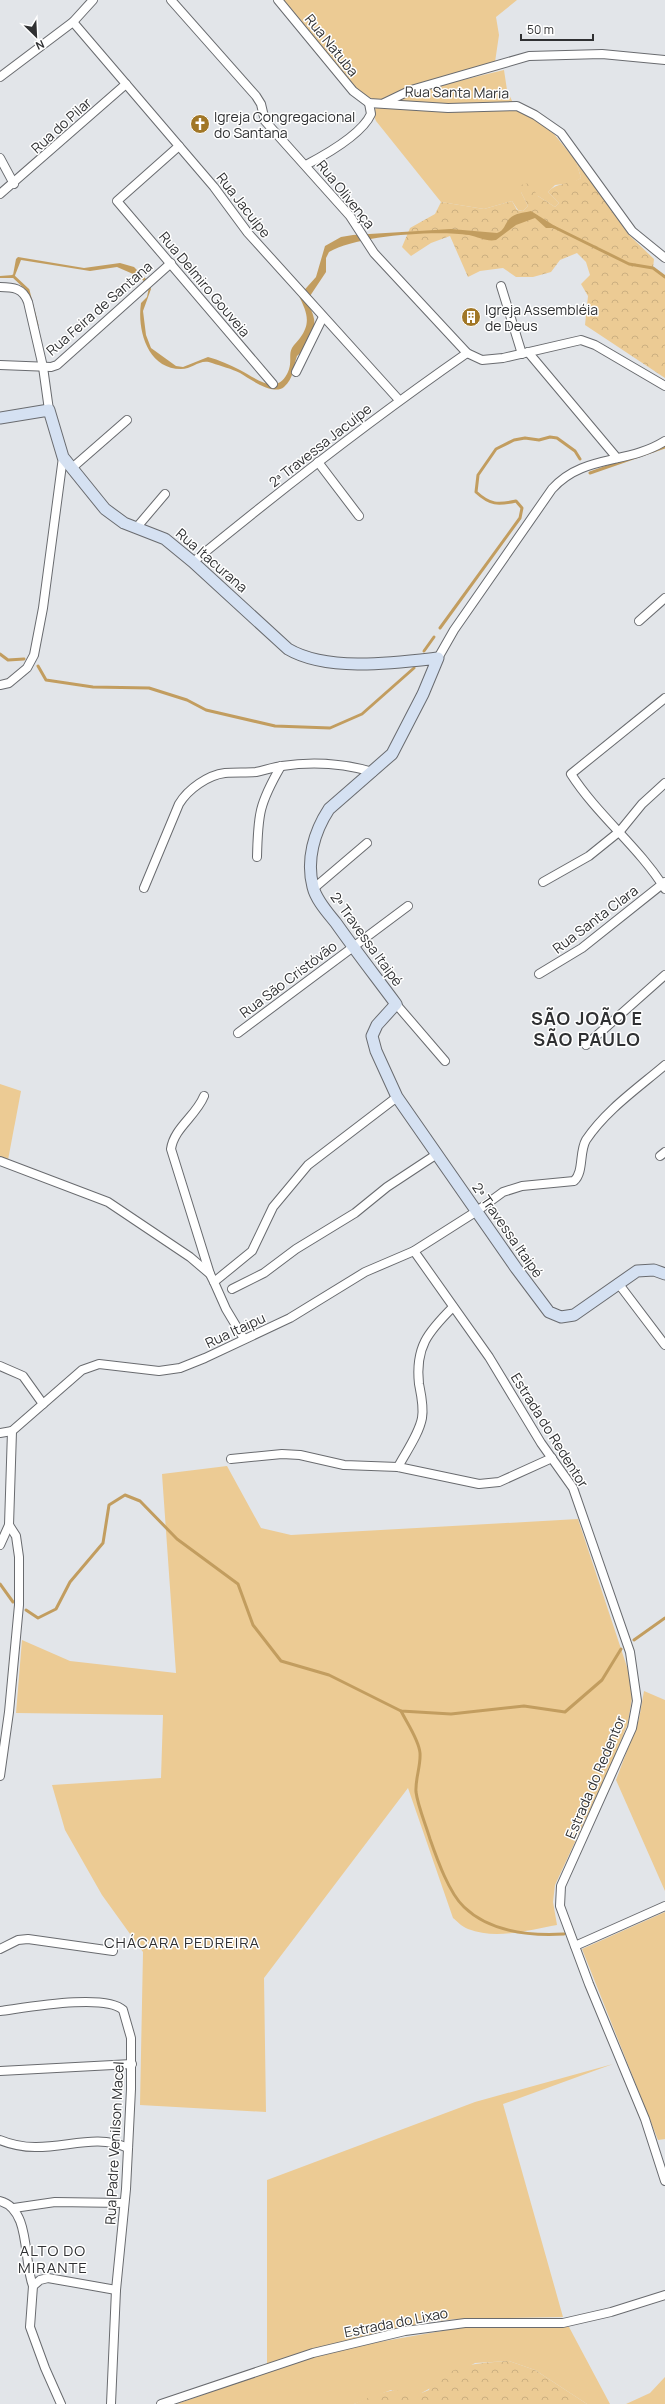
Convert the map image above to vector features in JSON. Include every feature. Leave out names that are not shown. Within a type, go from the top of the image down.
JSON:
[{"type":"street","points":[[0,77],[73,22],[93,0]]},
{"type":"street","name":"Rua Olivença","points":[[171,0],[256,96],[261,104],[265,120],[306,165],[360,231],[367,242],[466,354]]},
{"type":"street","name":"Rua Natuba","points":[[278,0],[353,91],[369,103]]},
{"type":"street","name":"Rua Jacuípe","points":[[73,22],[179,146],[248,233],[399,400]]},
{"type":"street","points":[[383,103],[411,90],[529,56],[602,54],[665,60]]},
{"type":"street","name":"Rua do Pilar","points":[[0,194],[14,184],[126,84]]},
{"type":"street","points":[[306,165],[330,152],[365,123],[371,114],[369,103]]},
{"type":"street","name":"Rua Santa Maria","points":[[369,103],[448,108],[517,106],[535,115],[561,133],[632,231],[665,258]]},
{"type":"street","name":"Rua Delmiro Gouveia","points":[[179,146],[117,201],[273,384]]},
{"type":"street","points":[[0,158],[14,184]]},
{"type":"street","name":"Rua Feira de Santana","points":[[0,365],[44,371],[64,360],[170,263]]},
{"type":"street","points":[[501,286],[525,353],[617,458],[639,454],[665,441]]},
{"type":"street","name":"Rua Itacurana","points":[[0,288],[15,287],[24,293],[28,302],[44,371],[48,410],[63,457],[106,509],[124,522],[165,539],[193,562],[288,649],[304,658],[324,662],[355,663],[438,658]]},
{"type":"street","points":[[296,372],[323,317]]},
{"type":"street","points":[[466,354],[482,360],[525,353],[571,341],[587,341],[665,386]]},
{"type":"street","name":"2ª Travessa Jacuípe","points":[[193,562],[318,462],[399,400],[466,354]]},
{"type":"street","points":[[0,418],[48,410]]},
{"type":"street","points":[[72,468],[128,420]]},
{"type":"street","points":[[0,685],[9,682],[27,668],[34,655],[43,608],[63,457]]},
{"type":"street","name":"2ª Travessa Itaipé","points":[[617,458],[579,468],[562,477],[552,489],[454,630],[438,658],[424,694],[392,754],[329,809],[322,819],[313,843],[311,859],[313,889],[353,947],[396,1004],[377,1025],[372,1036],[376,1051],[397,1097],[525,1281],[549,1312],[561,1317],[574,1314],[630,1274],[645,1270],[654,1270],[665,1274]]},
{"type":"street","points":[[318,462],[359,516]]},
{"type":"street","points":[[137,527],[165,494]]},
{"type":"street","points":[[639,622],[665,598]]},
{"type":"street","points":[[664,885],[620,831],[584,795],[571,774],[665,698]]},
{"type":"street","points":[[144,888],[179,804],[185,795],[218,774],[246,773],[281,766],[328,763],[346,764],[373,772]]},
{"type":"street","points":[[257,857],[259,811],[262,800],[281,766]]},
{"type":"street","points":[[543,882],[589,856],[620,831],[642,804],[665,783]]},
{"type":"street","points":[[313,889],[367,843]]},
{"type":"street","name":"Rua Santa Clara","points":[[539,974],[582,948],[664,885]]},
{"type":"street","name":"Rua São Cristóvão","points":[[238,1033],[408,906]]},
{"type":"street","points":[[586,1045],[665,975]]},
{"type":"street","points":[[396,1004],[445,1061]]},
{"type":"street","name":"Rua Itaipu","points":[[0,1434],[12,1431],[82,1370],[89,1367],[110,1365],[159,1371],[180,1368],[205,1358],[290,1318],[365,1272],[414,1251],[477,1212],[495,1196],[513,1188],[574,1181],[579,1172],[580,1157],[586,1141],[613,1109],[665,1065]]},
{"type":"street","points":[[204,1096],[196,1111],[175,1136],[171,1150],[210,1274],[226,1309],[244,1339]]},
{"type":"street","points":[[214,1282],[252,1251],[273,1207],[308,1165],[397,1097]]},
{"type":"street","points":[[232,1289],[264,1273],[296,1249],[344,1221],[387,1187],[437,1154]]},
{"type":"street","points":[[0,1161],[108,1202],[152,1230],[190,1257],[210,1274]]},
{"type":"street","name":"Estrada do Redentor","points":[[414,1251],[489,1357],[552,1458],[567,1478],[577,1498],[630,1652],[637,1700],[636,1715],[627,1741],[561,1886],[560,1906],[645,2119],[665,2181]]},
{"type":"street","points":[[618,1283],[665,1345]]},
{"type":"street","points":[[398,1467],[422,1417],[418,1363],[419,1352],[423,1343],[438,1322],[453,1307]]},
{"type":"street","points":[[0,1366],[23,1376],[43,1404]]},
{"type":"street","points":[[0,1545],[9,1525],[12,1431]]},
{"type":"street","points":[[231,1459],[282,1454],[300,1455],[344,1464],[398,1467],[452,1479],[488,1484],[510,1477],[552,1458]]},
{"type":"street","points":[[0,1776],[9,1712],[19,1605],[19,1563],[16,1536],[9,1525]]},
{"type":"street","points":[[575,1946],[665,1906]]},
{"type":"street","points":[[0,1949],[18,1940],[28,1939],[113,1951]]},
{"type":"street","name":"Rua Padre Venilson Macel","points":[[0,2011],[34,2005],[66,2003],[93,2003],[119,2006],[123,2010],[130,2030],[132,2064],[128,2148],[116,2290],[110,2404]]},
{"type":"street","points":[[0,2071],[132,2064]]},
{"type":"street","points":[[0,2140],[30,2148],[103,2140],[128,2148]]},
{"type":"street","points":[[0,2201],[9,2204],[14,2208],[20,2221],[29,2277],[33,2286],[30,2327],[42,2362],[61,2404]]},
{"type":"street","points":[[14,2208],[55,2202],[124,2203]]},
{"type":"street","points":[[33,2286],[40,2280],[48,2278],[116,2290]]},
{"type":"street","name":"Estrada do Lixao","points":[[161,2404],[313,2352],[405,2331],[465,2323],[563,2323],[611,2312],[665,2295]]},
{"type":"green space","points":[[283,0],[517,0],[496,17],[499,35],[495,62],[384,100],[375,100],[356,91]]},
{"type":"green space","points":[[504,70],[507,90],[513,103],[452,105],[390,102],[417,91]]},
{"type":"green space","points":[[376,105],[441,112],[514,109],[530,116],[554,134],[576,161],[581,178],[573,183],[555,185],[548,192],[559,203],[555,207],[538,196],[521,192],[528,206],[523,211],[518,210],[512,201],[484,209],[441,202],[376,121],[374,116]]},
{"type":"green space","points":[[576,161],[629,235],[654,259],[653,268],[665,277],[665,378],[585,325],[588,296],[581,284],[590,275],[586,262],[577,253],[560,260],[551,272],[533,277],[516,277],[503,268],[480,271],[468,277],[450,236],[431,243],[411,256],[402,247],[410,228],[435,214],[441,202],[484,209],[512,201],[517,210],[523,211],[528,206],[521,192],[521,185],[529,183],[538,196],[555,207],[559,203],[548,192],[559,185],[581,178]]},
{"type":"green space","points":[[0,1084],[21,1091],[8,1160],[0,1158]]},
{"type":"green space","points":[[227,1466],[261,1528],[291,1535],[578,1519],[630,1676],[632,1698],[628,1723],[615,1756],[555,1885],[553,1902],[557,1925],[512,1933],[490,1934],[466,1928],[453,1918],[408,1788],[264,1978],[266,2112],[140,2105],[143,1952],[102,1895],[65,1830],[52,1785],[161,1778],[163,1715],[16,1713],[22,1640],[70,1661],[176,1673],[162,1474]]},
{"type":"green space","points":[[644,1691],[665,1700],[665,1891],[616,1780],[639,1719]]},
{"type":"green space","points":[[665,1912],[665,2139],[658,2140],[582,1949]]},
{"type":"green space","points":[[613,2064],[503,2104],[563,2317],[457,2319],[426,2322],[267,2365],[267,2180],[475,2102]]},
{"type":"green space","points":[[569,2327],[610,2404],[587,2404],[535,2370],[509,2361],[475,2363],[418,2395],[408,2395],[391,2390],[354,2404],[177,2404],[310,2357],[373,2343],[459,2328]]},
{"type":"green space","points":[[509,2361],[535,2370],[587,2404],[354,2404],[390,2391],[399,2391],[411,2394],[421,2393],[429,2390],[431,2382],[451,2371],[477,2364]]},
{"type":"green space","points":[[665,2377],[665,2404],[626,2404],[650,2393]]},
{"type":"shaded area","points":[[531,211],[558,228],[546,228],[535,218],[516,225],[496,240],[486,240],[469,235],[437,233],[398,235],[358,241],[329,252],[326,258],[326,272],[308,299],[314,319],[313,331],[303,351],[297,356],[290,380],[284,387],[279,389],[262,386],[240,373],[208,362],[181,369],[169,367],[160,362],[152,355],[147,346],[141,324],[141,303],[147,297],[149,287],[140,277],[117,267],[90,271],[21,260],[14,278],[0,278],[0,276],[13,275],[16,259],[18,257],[84,268],[120,263],[134,267],[149,282],[151,289],[143,311],[146,335],[151,348],[176,366],[183,367],[208,357],[232,366],[265,383],[277,384],[287,374],[290,366],[290,353],[306,327],[306,312],[299,296],[316,277],[325,246],[341,237],[353,235],[451,229],[497,233],[503,229],[511,217]]},
{"type":"waterway","points":[[554,227],[629,264],[653,268],[665,277]]},
{"type":"waterway","points":[[13,276],[28,290],[37,325]]},
{"type":"waterway","points":[[440,628],[520,518],[522,508],[516,501],[494,503],[490,502],[476,492],[478,475],[496,449],[514,440],[525,438],[539,440],[550,437],[557,438],[575,451],[580,459]]},
{"type":"waterway","points":[[590,473],[665,447]]},
{"type":"waterway","points":[[424,651],[434,637]]},
{"type":"waterway","points":[[0,654],[8,660],[24,659]]},
{"type":"waterway","points":[[38,666],[46,680],[93,687],[149,688],[187,700],[206,710],[275,726],[330,728],[362,714],[414,668]]},
{"type":"waterway","points":[[26,1610],[38,1618],[56,1609],[70,1582],[103,1543],[109,1505],[125,1495],[140,1501],[177,1539],[238,1584],[253,1625],[281,1661],[329,1675],[401,1711],[451,1714],[524,1706],[565,1712],[602,1680],[621,1649]]},
{"type":"waterway","points":[[0,1584],[13,1602]]},
{"type":"waterway","points":[[634,1640],[665,1618]]},
{"type":"waterway","points":[[401,1711],[415,1737],[420,1753],[420,1763],[416,1782],[416,1792],[420,1810],[440,1866],[453,1893],[464,1907],[474,1915],[498,1927],[524,1933],[564,1934]]},
{"type":"place","name":"Igreja Congregacional do Santana","points":[[200,124]]},
{"type":"place","name":"Igreja Assembléia de Deus","points":[[471,317]]},
{"type":"district","name":"SÃO JOÃO E SÃO PAULO","points":[[587,1028]]},
{"type":"district","name":"CHÁCARA PEDREIRA","points":[[182,1942]]},
{"type":"district","name":"ALTO DO MIRANTE","points":[[53,2258]]}]
